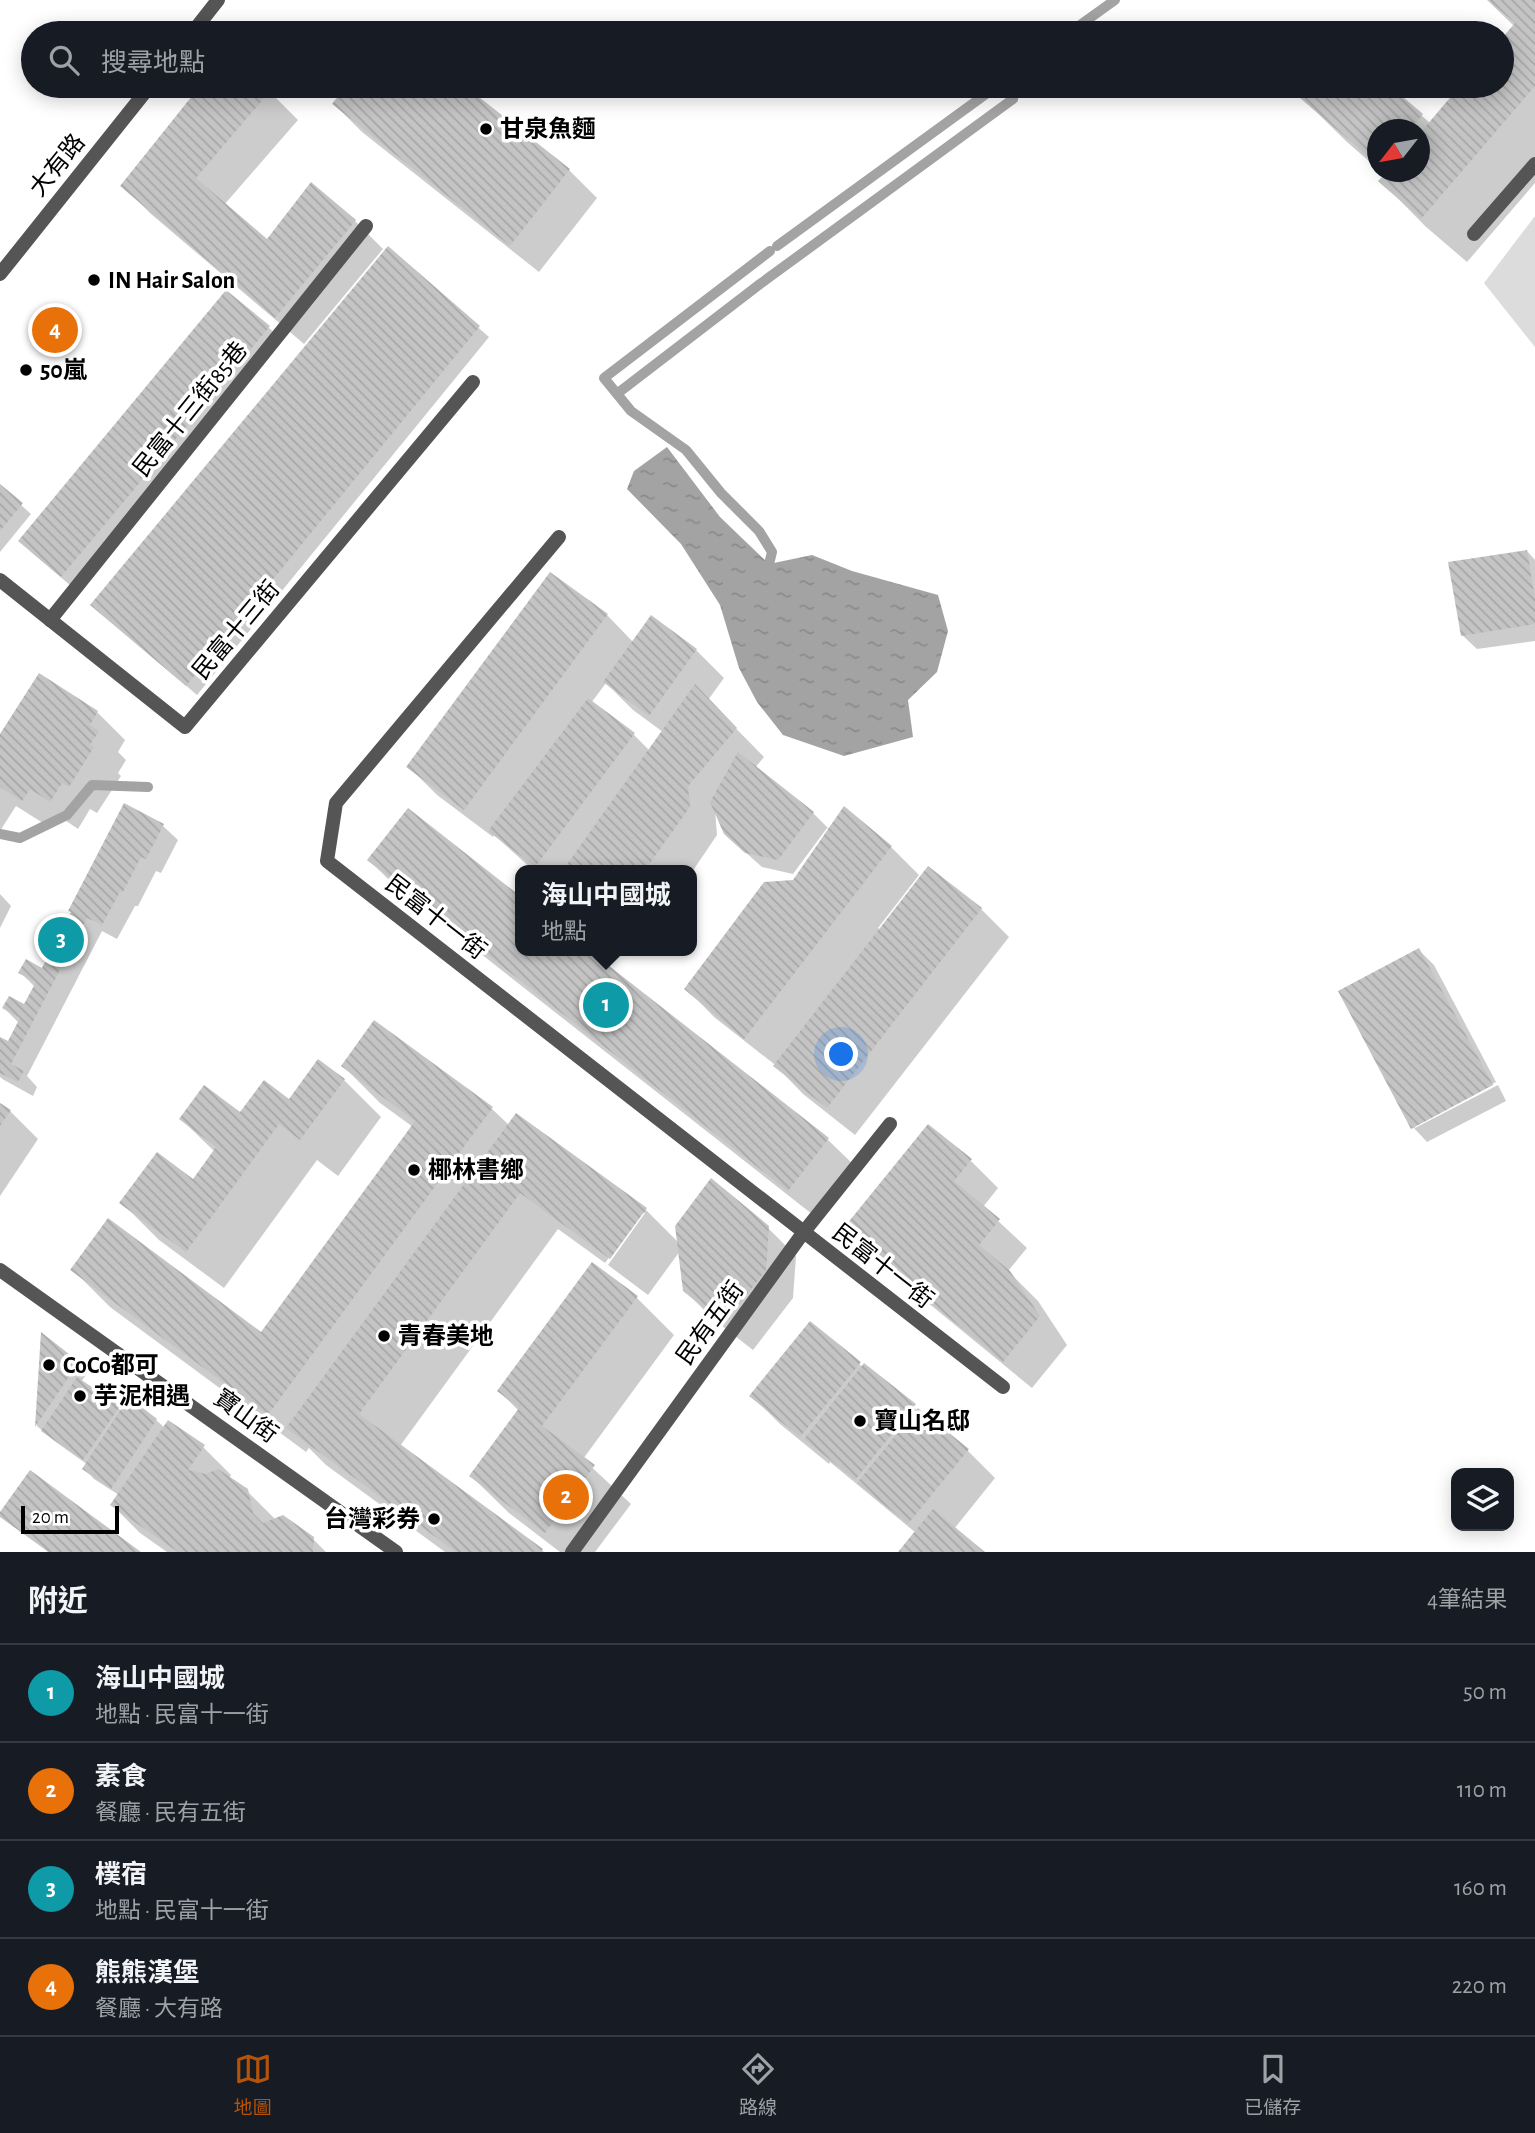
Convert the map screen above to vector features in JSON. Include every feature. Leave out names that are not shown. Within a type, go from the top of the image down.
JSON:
[{"type":"street","points":[[201,21],[218,0]]},
{"type":"street","name":"大有路","points":[[0,274],[140,98]]},
{"type":"street","points":[[1474,234],[1535,164]]},
{"type":"street","name":"民富十三街85巷","points":[[50,620],[366,226]]},
{"type":"street","name":"民富十三街","points":[[0,580],[185,727],[473,382]]},
{"type":"street","name":"民富十一街","points":[[559,537],[336,803],[327,861],[1003,1387]]},
{"type":"street","name":"民有五街","points":[[572,1552],[803,1233],[890,1124]]},
{"type":"street","name":"寶山街","points":[[0,1270],[396,1552]]},
{"type":"shaded area","points":[[1535,216],[1535,347],[1484,283]]},
{"type":"water","points":[[667,447],[720,517],[769,564],[812,555],[852,571],[938,595],[948,631],[937,672],[908,700],[913,737],[844,756],[783,735],[757,702],[739,668],[720,605],[681,544],[627,489],[634,471]]},
{"type":"building","points":[[1488,0],[1535,0],[1535,86],[1421,219],[1379,182],[1430,182],[1430,121],[1450,98],[1514,98],[1514,21]]},
{"type":"building","points":[[190,98],[264,98],[196,178],[267,239],[311,182],[356,220],[275,318],[120,186]]},
{"type":"building","points":[[337,98],[480,98],[570,169],[510,246],[332,104]]},
{"type":"building","points":[[1300,98],[1404,98],[1423,114],[1419,119],[1367,119],[1367,156]]},
{"type":"building","points":[[388,246],[480,326],[186,686],[90,605]]},
{"type":"building","points":[[226,290],[270,326],[61,577],[18,541]]},
{"type":"building","points":[[0,484],[23,503],[0,531]]},
{"type":"building","points":[[1527,550],[1535,599],[1535,624],[1461,636],[1448,562]]},
{"type":"building","points":[[550,572],[608,614],[464,810],[406,767]]},
{"type":"building","points":[[651,615],[697,649],[649,716],[603,682]]},
{"type":"building","points":[[39,673],[98,711],[90,725],[99,731],[90,745],[94,747],[69,787],[62,783],[50,802],[30,789],[22,801],[0,787],[0,734]]},
{"type":"building","points":[[695,684],[737,728],[688,786],[690,807],[649,865],[567,865]]},
{"type":"building","points":[[588,698],[635,733],[536,865],[532,865],[488,831]]},
{"type":"building","points":[[738,752],[814,812],[778,860],[745,853],[724,834],[710,802]]},
{"type":"building","points":[[124,803],[164,824],[146,859],[141,857],[102,925],[87,918],[11,1064],[24,1071],[18,1082],[0,1073],[0,1037],[8,1041],[20,1018],[2,1008],[9,996],[24,1004],[36,982],[18,973],[26,959],[42,968],[54,944],[37,935],[45,922],[61,931],[71,912],[68,911]]},
{"type":"building","points":[[844,806],[892,846],[744,1039],[684,989],[764,882],[793,880]]},
{"type":"building","points":[[408,808],[515,892],[515,956],[596,956],[829,1138],[788,1191],[367,860]]},
{"type":"building","points":[[928,866],[982,908],[827,1108],[773,1066]]},
{"type":"building","points":[[1419,948],[1493,1085],[1411,1129],[1338,991]]},
{"type":"building","name":"椰林書鄉","points":[[374,1020],[493,1107],[268,1415],[70,1270],[108,1218],[261,1332],[415,1121],[341,1066]]},
{"type":"building","points":[[318,1059],[345,1079],[300,1140],[279,1124],[186,1252],[119,1203],[157,1152],[193,1179],[216,1147],[179,1119],[204,1085],[240,1112],[264,1080],[289,1099]]},
{"type":"building","points":[[0,1103],[11,1110],[0,1126]]},
{"type":"building","name":"青春美地","points":[[516,1113],[647,1208],[610,1259],[520,1193],[359,1414],[543,1549],[541,1552],[456,1552],[286,1428]]},
{"type":"building","points":[[928,1124],[972,1159],[954,1181],[1000,1219],[979,1245],[1010,1271],[1040,1316],[1003,1362],[842,1230]]},
{"type":"building","points":[[711,1178],[769,1226],[766,1270],[724,1324],[683,1291],[675,1226]]},
{"type":"building","name":"青春美地","points":[[592,1262],[638,1296],[542,1426],[595,1465],[545,1533],[469,1476],[519,1408],[497,1391]]},
{"type":"building","name":"寶山名邸","points":[[810,1321],[861,1362],[800,1437],[749,1396]]},
{"type":"building","points":[[41,1332],[79,1362],[35,1427]]},
{"type":"building","name":"寶山名邸","points":[[864,1363],[916,1404],[855,1480],[804,1439]]},
{"type":"building","points":[[77,1377],[120,1406],[83,1460],[41,1431]]},
{"type":"building","points":[[129,1397],[157,1419],[111,1489],[82,1469]]},
{"type":"building","name":"寶山名邸","points":[[918,1408],[969,1449],[908,1524],[857,1483]]},
{"type":"building","points":[[168,1420],[205,1445],[188,1470],[206,1474],[218,1469],[248,1489],[253,1513],[263,1523],[283,1515],[314,1537],[313,1552],[178,1552],[110,1505]]},
{"type":"building","points":[[30,1470],[141,1552],[48,1552],[0,1517],[0,1512]]},
{"type":"building","points":[[933,1509],[985,1552],[898,1552]]},
{"type":"waterway","points":[[1086,21],[1115,0]]},
{"type":"waterway","points":[[777,246],[980,98]]},
{"type":"waterway","points":[[618,393],[760,284],[1012,98]]},
{"type":"waterway","points":[[769,564],[772,552],[759,531],[721,493],[686,450],[631,411],[604,378],[770,251]]},
{"type":"waterway","points":[[0,834],[20,838],[67,815],[92,785],[148,787]]},
{"type":"place","name":"甘泉魚麵","points":[[486,129]]},
{"type":"place","name":"IN Hair Salon","points":[[94,280]]},
{"type":"place","name":"熊熊漢堡","points":[[55,330]]},
{"type":"place","name":"50嵐","points":[[26,370]]},
{"type":"place","name":"樸宿","points":[[61,940]]},
{"type":"place","name":"海山中國城","points":[[606,1005]]},
{"type":"place","name":"椰林書鄉","points":[[414,1170]]},
{"type":"place","name":"青春美地","points":[[384,1336]]},
{"type":"place","name":"CoCo都可","points":[[49,1365]]},
{"type":"place","name":"芋泥相遇","points":[[80,1396]]},
{"type":"place","name":"寶山名邸","points":[[860,1421]]},
{"type":"place","name":"素食","points":[[566,1497]]},
{"type":"place","name":"台灣彩券","points":[[434,1519]]}]
